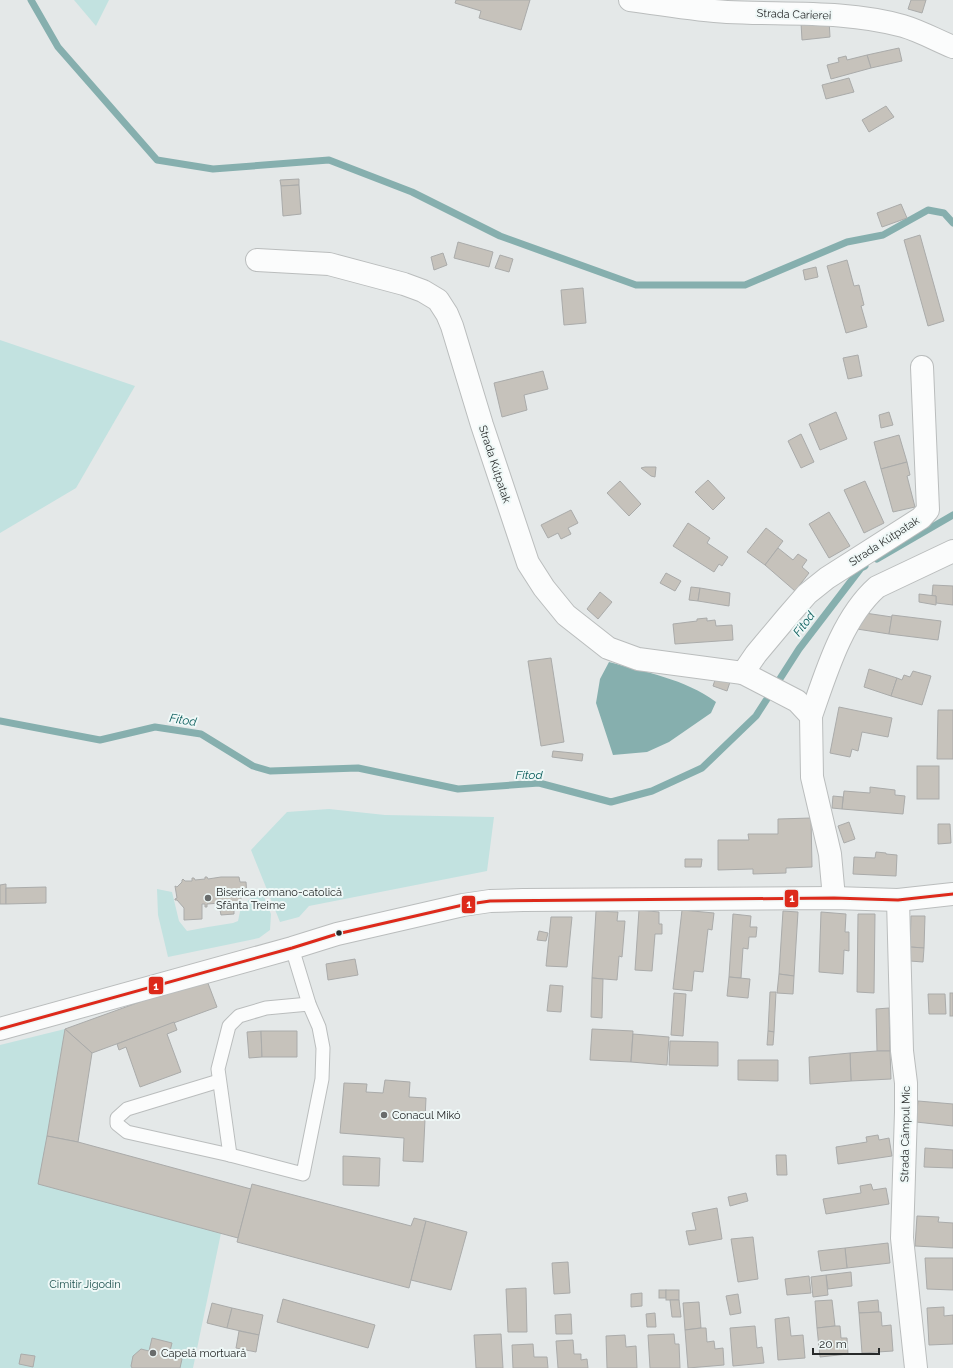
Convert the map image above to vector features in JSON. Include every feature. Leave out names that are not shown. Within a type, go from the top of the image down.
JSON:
[{"type":"street","name":"Strada Carierei","points":[[630,0],[726,12],[851,16],[904,26],[929,35],[953,47]]},
{"type":"street","name":"Strada Kútpatak","points":[[257,260],[329,264],[404,284],[423,291],[438,300],[447,314],[452,326],[482,425],[528,563],[544,588],[566,614],[608,648],[638,659],[749,675],[804,708]]},
{"type":"street","name":"Strada Kútpatak","points":[[749,675],[756,654],[807,594],[827,578],[921,518],[928,510],[922,367]]},
{"type":"street","points":[[834,898],[830,854],[812,777],[810,754],[812,729],[804,708],[826,672],[846,629],[868,596],[877,587],[953,551]]},
{"type":"street","points":[[0,1029],[292,948],[337,934],[463,905],[490,901],[834,898],[898,900],[953,894]]},
{"type":"street","name":"Strada Câmpul Mic","points":[[898,900],[902,1051],[906,1083],[902,1238],[916,1368]]},
{"type":"lane","points":[[220,1080],[131,1107],[123,1111],[117,1121],[118,1124],[127,1132],[230,1155],[303,1174],[322,1079],[323,1048],[319,1027],[309,1004],[292,948]]},
{"type":"lane","points":[[230,1155],[218,1069],[229,1026],[239,1016],[266,1008],[309,1004]]},
{"type":"green space","points":[[74,0],[109,0],[96,26]]},
{"type":"green space","points":[[0,340],[135,386],[76,488],[0,533]]},
{"type":"green space","points":[[329,809],[385,815],[494,817],[487,871],[309,906],[299,917],[280,922],[251,850],[287,812]]},
{"type":"green space","points":[[157,889],[172,892],[179,921],[187,931],[238,921],[241,907],[261,889],[271,914],[270,930],[259,938],[168,957],[158,915]]},
{"type":"green space","name":"Cimitir Jigodin","points":[[65,1029],[39,1184],[221,1233],[193,1368],[0,1368],[0,1045]]},
{"type":"shaded area","points":[[609,662],[678,682],[691,687],[716,702],[711,713],[669,742],[647,752],[613,755],[596,703],[600,679]]},
{"type":"building","points":[[456,0],[530,0],[521,30],[479,18],[481,11],[455,3]]},
{"type":"building","points":[[911,0],[926,0],[922,13],[908,9]]},
{"type":"building","points":[[829,20],[830,37],[802,40],[801,23]]},
{"type":"building","points":[[899,48],[902,61],[871,68],[867,55]]},
{"type":"building","points":[[867,55],[871,68],[831,79],[827,65],[839,62],[838,58],[846,56],[847,60]]},
{"type":"building","points":[[849,78],[854,92],[826,99],[822,85]]},
{"type":"building","points":[[886,106],[894,117],[869,132],[862,120]]},
{"type":"building","points":[[299,179],[299,185],[281,186],[280,180]]},
{"type":"building","points":[[299,185],[301,214],[283,216],[281,186]]},
{"type":"building","points":[[901,204],[907,218],[882,227],[877,213]]},
{"type":"building","points":[[920,235],[944,321],[928,326],[904,240]]},
{"type":"building","points":[[458,242],[493,252],[489,267],[454,258]]},
{"type":"building","points":[[443,253],[447,265],[434,270],[431,257]]},
{"type":"building","points":[[500,255],[513,259],[509,272],[495,268]]},
{"type":"building","points":[[847,260],[854,286],[859,285],[864,305],[861,306],[867,327],[846,333],[827,266]]},
{"type":"building","points":[[816,267],[818,277],[805,280],[803,270]]},
{"type":"building","points":[[583,288],[586,323],[564,325],[561,290]]},
{"type":"building","points":[[858,355],[862,376],[848,379],[843,358]]},
{"type":"building","points":[[543,371],[548,389],[524,395],[527,410],[502,417],[494,383]]},
{"type":"building","points":[[836,412],[847,439],[820,450],[809,424]]},
{"type":"building","points":[[889,412],[893,425],[881,428],[879,415]]},
{"type":"building","points":[[801,434],[814,462],[801,468],[788,441]]},
{"type":"building","points":[[899,435],[907,462],[881,469],[874,442]]},
{"type":"building","points":[[907,462],[910,475],[907,476],[915,507],[893,512],[881,469]]},
{"type":"building","points":[[656,467],[655,477],[651,476],[641,468]]},
{"type":"building","points":[[708,480],[725,498],[713,510],[695,492]]},
{"type":"building","points":[[620,481],[641,504],[629,516],[607,493]]},
{"type":"building","points":[[865,481],[884,523],[864,533],[844,490]]},
{"type":"building","points":[[571,510],[578,523],[568,528],[571,534],[561,539],[558,533],[548,538],[541,525]]},
{"type":"building","points":[[829,512],[850,546],[829,558],[809,524]]},
{"type":"building","points":[[688,523],[710,538],[707,543],[728,557],[722,566],[719,564],[714,572],[673,546]]},
{"type":"building","points":[[766,528],[783,541],[765,565],[747,552]]},
{"type":"building","points":[[778,548],[793,560],[798,554],[807,560],[802,567],[809,573],[795,591],[765,565]]},
{"type":"building","points":[[666,573],[681,581],[675,591],[660,583]]},
{"type":"building","points":[[933,585],[953,586],[953,605],[936,603],[936,596],[932,596]]},
{"type":"building","points":[[691,587],[700,588],[698,601],[689,600]]},
{"type":"building","points":[[700,588],[730,593],[729,606],[698,601]]},
{"type":"building","points":[[600,592],[612,602],[598,619],[587,609]]},
{"type":"building","points":[[919,594],[936,596],[936,605],[919,602]]},
{"type":"building","points":[[865,613],[892,617],[889,634],[857,629]]},
{"type":"building","points":[[892,615],[941,621],[938,640],[889,634]]},
{"type":"building","points":[[707,618],[707,621],[715,620],[716,626],[732,625],[733,640],[675,644],[673,624],[697,621],[697,619]]},
{"type":"building","points":[[551,658],[564,742],[541,746],[528,661]]},
{"type":"building","points":[[869,669],[897,678],[891,696],[864,687]]},
{"type":"building","points":[[913,671],[931,676],[922,705],[891,696],[897,678],[902,680],[904,675],[910,677]]},
{"type":"building","points":[[717,674],[731,679],[727,691],[713,686]]},
{"type":"building","points":[[839,707],[892,718],[888,737],[862,732],[858,751],[852,749],[850,757],[830,753]]},
{"type":"building","points":[[938,710],[953,710],[953,759],[937,759]]},
{"type":"building","points":[[553,751],[583,754],[582,761],[552,757]]},
{"type":"building","points":[[917,766],[939,766],[939,799],[917,799]]},
{"type":"building","points":[[870,787],[895,790],[895,795],[905,796],[903,814],[842,809],[844,791],[870,793]]},
{"type":"building","points":[[833,796],[843,797],[842,809],[832,808]]},
{"type":"building","points":[[811,818],[812,867],[786,868],[786,873],[753,874],[753,869],[718,870],[718,840],[749,840],[748,834],[778,834],[778,819]]},
{"type":"building","points":[[849,822],[855,839],[844,843],[838,826]]},
{"type":"building","points":[[938,824],[950,824],[951,843],[938,844]]},
{"type":"building","points":[[876,852],[897,855],[896,876],[853,874],[854,857],[875,858]]},
{"type":"building","points":[[685,859],[702,859],[701,867],[685,867]]},
{"type":"building","name":"Biserica romano-catolică Sfânta Treime","points":[[205,877],[208,879],[239,877],[240,882],[246,882],[247,895],[241,896],[241,902],[234,902],[234,914],[221,915],[219,908],[220,903],[207,904],[207,907],[205,907],[205,904],[202,904],[202,919],[184,920],[184,908],[177,900],[175,900],[177,898],[175,886],[177,887],[183,879],[185,881],[192,881],[192,878],[195,880],[205,879]]},
{"type":"building","points":[[6,884],[6,904],[0,904],[0,885]]},
{"type":"building","points":[[46,887],[46,903],[6,904],[6,888]]},
{"type":"building","points":[[639,910],[659,912],[659,924],[662,924],[662,934],[655,934],[652,971],[635,970]]},
{"type":"building","points":[[682,910],[714,913],[712,930],[708,929],[703,972],[694,971],[692,991],[673,989]]},
{"type":"building","points":[[596,911],[618,912],[617,921],[625,921],[622,957],[619,956],[617,980],[592,978]]},
{"type":"building","points":[[783,911],[798,912],[794,976],[779,974]]},
{"type":"building","points":[[821,912],[846,914],[845,932],[849,932],[849,951],[844,950],[843,974],[819,972]]},
{"type":"building","points":[[733,914],[751,916],[750,927],[757,927],[756,937],[749,937],[748,949],[743,948],[741,978],[729,977]]},
{"type":"building","points":[[858,914],[875,914],[874,993],[857,992]]},
{"type":"building","points":[[911,916],[925,916],[924,948],[910,947]]},
{"type":"building","points":[[551,917],[572,917],[567,967],[546,966]]},
{"type":"building","points":[[539,931],[548,933],[546,941],[537,940]]},
{"type":"building","points":[[910,947],[924,948],[923,962],[910,961]]},
{"type":"building","points":[[355,959],[358,975],[328,980],[326,964]]},
{"type":"building","points":[[779,974],[794,976],[793,994],[777,993]]},
{"type":"building","points":[[729,977],[750,979],[748,998],[727,996]]},
{"type":"building","points":[[206,978],[217,1007],[92,1053],[65,1029]]},
{"type":"building","points":[[592,978],[603,979],[602,1018],[591,1017]]},
{"type":"building","points":[[550,985],[563,986],[561,1012],[547,1011]]},
{"type":"building","points":[[770,992],[776,992],[774,1032],[768,1031]]},
{"type":"building","points":[[674,993],[686,994],[683,1036],[671,1035]]},
{"type":"building","points":[[950,993],[953,993],[953,1016],[950,1016]]},
{"type":"building","points":[[928,994],[945,994],[946,1014],[929,1014]]},
{"type":"building","points":[[889,1008],[890,1051],[877,1051],[876,1009]]},
{"type":"building","points":[[174,1022],[177,1030],[167,1034],[181,1072],[140,1087],[126,1047],[119,1050],[117,1044]]},
{"type":"building","points":[[65,1029],[92,1053],[78,1142],[47,1136]]},
{"type":"building","points":[[592,1029],[633,1031],[631,1062],[590,1060]]},
{"type":"building","points":[[261,1031],[262,1057],[249,1058],[247,1032]]},
{"type":"building","points":[[261,1031],[297,1031],[297,1057],[262,1057]]},
{"type":"building","points":[[768,1031],[774,1032],[773,1045],[767,1045]]},
{"type":"building","points":[[633,1034],[669,1037],[667,1065],[631,1062]]},
{"type":"building","points":[[670,1041],[718,1042],[718,1066],[669,1065]]},
{"type":"building","points":[[890,1051],[891,1079],[851,1081],[850,1053]]},
{"type":"building","points":[[850,1053],[851,1081],[810,1084],[809,1057]]},
{"type":"building","points":[[738,1060],[778,1060],[778,1081],[738,1080]]},
{"type":"building","name":"Conacul Mikó","points":[[385,1080],[410,1082],[409,1097],[426,1098],[423,1162],[403,1161],[404,1138],[340,1133],[344,1083],[367,1084],[366,1092],[383,1093]]},
{"type":"building","points":[[918,1101],[953,1104],[953,1126],[916,1122]]},
{"type":"building","points":[[878,1135],[879,1140],[889,1138],[892,1156],[838,1164],[836,1147],[867,1142],[866,1137]]},
{"type":"building","points":[[47,1136],[78,1142],[251,1189],[238,1238],[38,1184]]},
{"type":"building","points":[[925,1148],[953,1150],[953,1168],[924,1167]]},
{"type":"building","points":[[776,1155],[786,1155],[787,1175],[777,1175]]},
{"type":"building","points":[[343,1156],[380,1158],[379,1186],[343,1185]]},
{"type":"building","points":[[252,1184],[411,1226],[414,1218],[426,1221],[409,1288],[237,1242]]},
{"type":"building","points":[[871,1184],[873,1190],[886,1188],[889,1204],[826,1214],[823,1199],[861,1193],[860,1186]]},
{"type":"building","points":[[746,1193],[748,1201],[730,1206],[728,1197]]},
{"type":"building","points":[[717,1208],[722,1239],[689,1245],[686,1231],[696,1230],[692,1213]]},
{"type":"building","points":[[917,1216],[939,1217],[938,1222],[953,1223],[953,1248],[915,1246]]},
{"type":"building","points":[[426,1221],[467,1232],[451,1290],[411,1280]]},
{"type":"building","points":[[753,1237],[758,1279],[738,1282],[731,1239]]},
{"type":"building","points":[[888,1243],[890,1263],[847,1268],[845,1248]]},
{"type":"building","points":[[845,1248],[847,1268],[821,1271],[818,1251]]},
{"type":"building","points":[[925,1258],[953,1258],[953,1290],[927,1289]]},
{"type":"building","points":[[568,1262],[570,1293],[554,1294],[552,1263]]},
{"type":"building","points":[[851,1272],[852,1286],[828,1289],[826,1275]]},
{"type":"building","points":[[826,1275],[828,1295],[813,1297],[811,1277]]},
{"type":"building","points":[[809,1276],[811,1293],[787,1295],[785,1279]]},
{"type":"building","points":[[526,1288],[527,1332],[508,1332],[506,1289]]},
{"type":"building","points":[[659,1290],[666,1290],[666,1298],[659,1298]]},
{"type":"building","points":[[666,1290],[679,1290],[679,1300],[666,1300]]},
{"type":"building","points":[[642,1293],[642,1306],[631,1307],[631,1294]]},
{"type":"building","points":[[738,1294],[741,1313],[730,1315],[726,1296]]},
{"type":"building","points":[[283,1299],[375,1325],[368,1348],[277,1322]]},
{"type":"building","points":[[670,1300],[679,1300],[681,1317],[672,1317]]},
{"type":"building","points":[[832,1300],[835,1326],[817,1328],[815,1301]]},
{"type":"building","points":[[878,1300],[879,1312],[859,1313],[858,1302]]},
{"type":"building","points":[[699,1302],[701,1328],[685,1330],[683,1303]]},
{"type":"building","points":[[212,1303],[232,1308],[227,1328],[207,1323]]},
{"type":"building","points":[[944,1307],[944,1316],[953,1315],[953,1344],[929,1345],[927,1308]]},
{"type":"building","points":[[232,1308],[263,1315],[259,1335],[227,1328]]},
{"type":"building","points":[[881,1312],[882,1326],[891,1325],[893,1351],[862,1353],[859,1313]]},
{"type":"building","points":[[655,1313],[656,1327],[647,1327],[646,1314]]},
{"type":"building","points":[[571,1314],[572,1334],[556,1334],[555,1315]]},
{"type":"building","points":[[789,1317],[791,1336],[803,1335],[805,1358],[778,1360],[775,1319]]},
{"type":"building","points":[[755,1326],[757,1348],[762,1347],[764,1363],[733,1366],[730,1328]]},
{"type":"building","points":[[840,1326],[841,1338],[847,1338],[848,1354],[820,1357],[817,1328]]},
{"type":"building","points":[[706,1328],[707,1342],[714,1341],[715,1349],[723,1348],[724,1365],[688,1368],[685,1330]]},
{"type":"building","points":[[239,1331],[259,1335],[256,1352],[236,1348]]},
{"type":"building","points":[[501,1334],[503,1368],[476,1368],[474,1335]]},
{"type":"building","points":[[674,1334],[675,1344],[679,1344],[680,1368],[650,1368],[648,1335]]},
{"type":"building","points":[[625,1335],[626,1347],[636,1346],[637,1368],[607,1368],[606,1336]]},
{"type":"building","name":"Capelă mortuară","points":[[152,1338],[172,1343],[169,1355],[182,1359],[180,1368],[132,1368],[133,1356],[141,1349],[149,1351]]},
{"type":"building","points":[[573,1340],[574,1354],[581,1354],[581,1360],[587,1359],[588,1368],[558,1368],[556,1341]]},
{"type":"building","points":[[533,1344],[534,1357],[547,1357],[548,1368],[513,1368],[512,1345]]},
{"type":"building","points":[[21,1354],[35,1356],[33,1367],[19,1364]]},
{"type":"waterway","points":[[31,0],[58,47],[157,160],[213,169],[329,160],[412,192],[500,236],[636,285],[745,285],[847,242],[883,235],[928,210],[944,213],[953,223]]},
{"type":"waterway","name":"Fitod","points":[[877,559],[953,515]]},
{"type":"waterway","name":"Fitod","points":[[0,721],[100,740],[155,727],[201,734],[253,766],[270,771],[358,768],[458,789],[539,783],[611,802],[652,791],[702,768],[756,716],[799,649],[861,568],[865,566]]},
{"type":"transit line","name":"1","points":[[0,1029],[292,948],[337,934],[463,905],[490,901],[834,898],[898,900],[953,894]]},
{"type":"place","name":"Biserica romano-catolică Sfânta Treime","points":[[208,898]]},
{"type":"place","name":"Conacul Mikó","points":[[384,1115]]},
{"type":"place","name":"Capelă mortuară","points":[[153,1353]]}]
